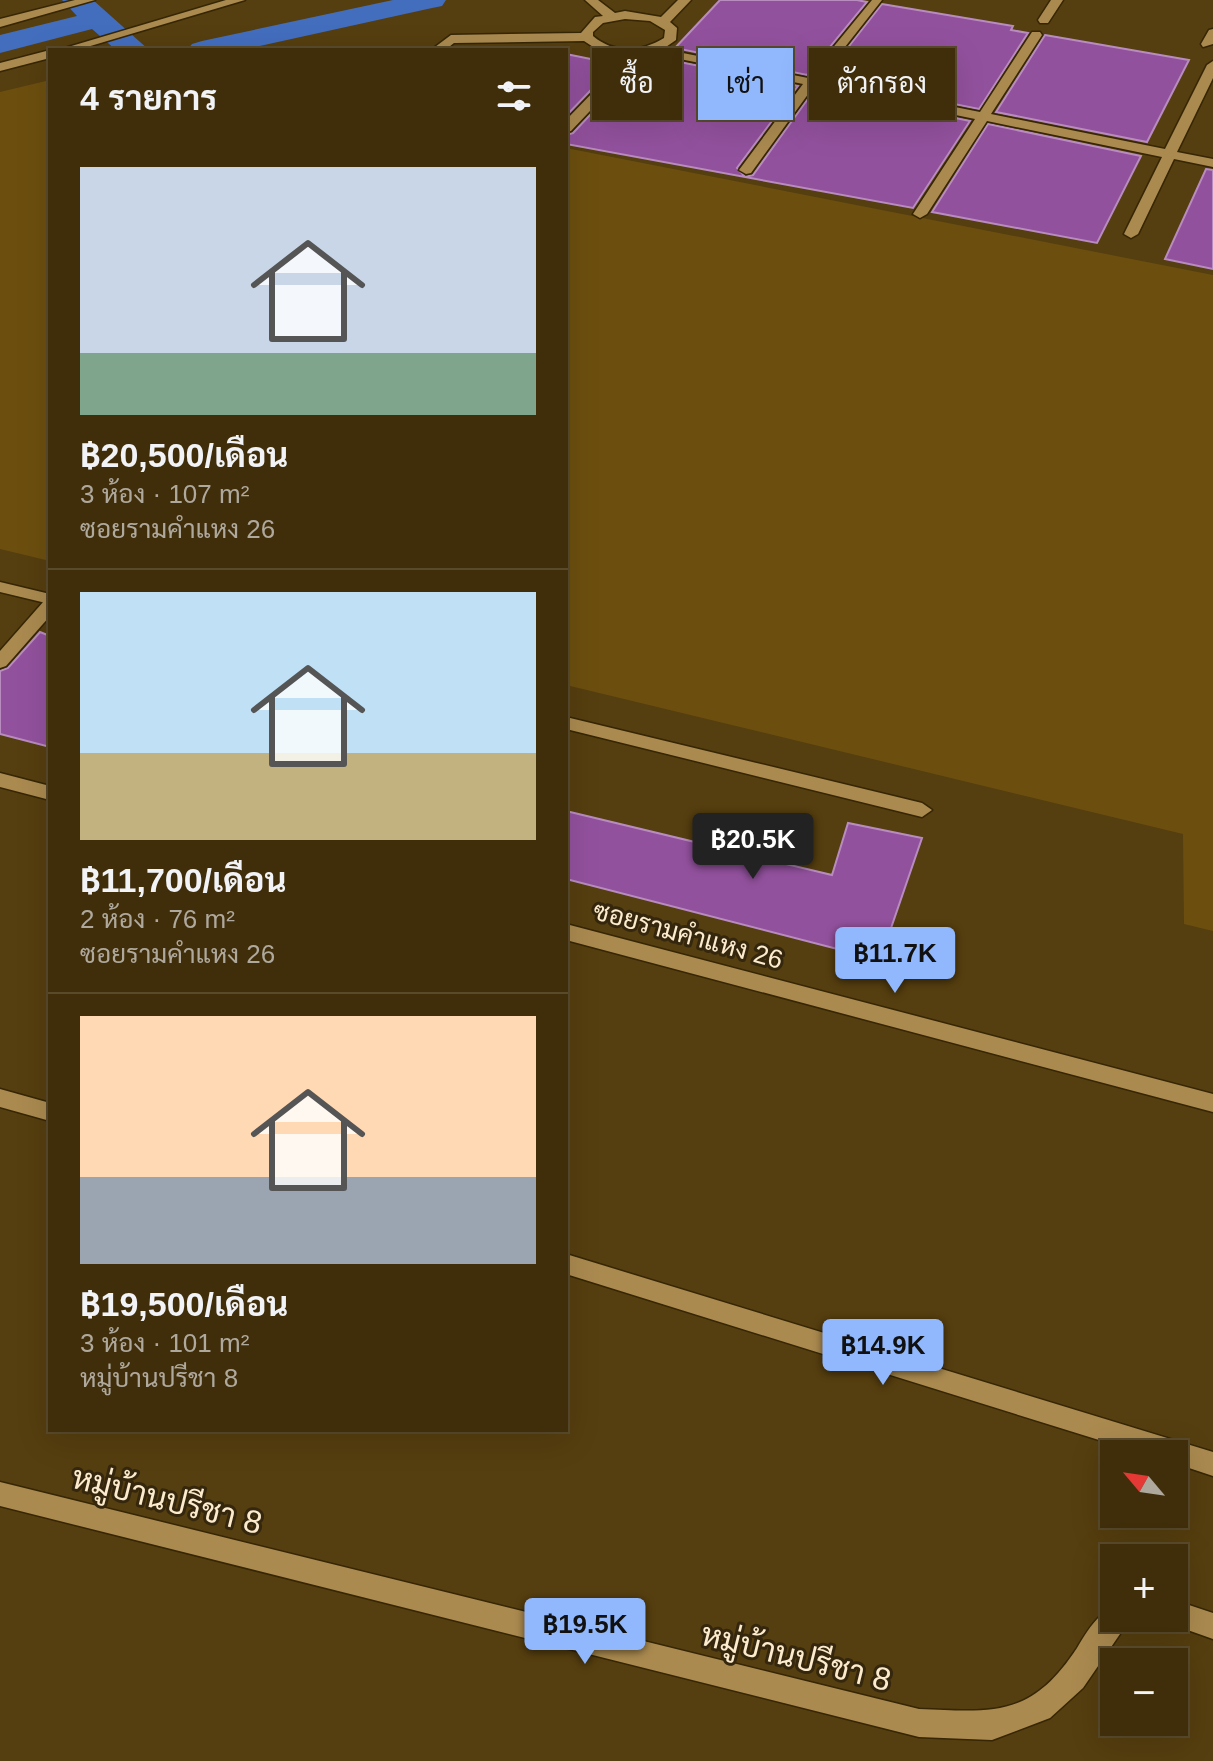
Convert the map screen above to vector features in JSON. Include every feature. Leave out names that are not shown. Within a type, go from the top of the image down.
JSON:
[{"type":"street","points":[[0,23],[89,0]]},
{"type":"street","points":[[71,48],[239,0]]},
{"type":"street","points":[[663,22],[685,0]]},
{"type":"street","points":[[1044,20],[1057,0]]},
{"type":"street","points":[[839,48],[877,1]]},
{"type":"street","points":[[596,2],[611,16]]},
{"type":"street","points":[[587,37],[591,25],[611,16],[639,15],[663,22],[671,28],[670,40],[652,48]]},
{"type":"street","points":[[920,214],[986,117],[1036,35]]},
{"type":"street","points":[[440,48],[451,39],[587,37],[600,47],[611,48]]},
{"type":"street","points":[[0,67],[48,55]]},
{"type":"street","points":[[682,58],[809,82]]},
{"type":"street","points":[[1131,234],[1213,65]]},
{"type":"street","points":[[746,170],[809,85]]},
{"type":"street","points":[[568,126],[592,103]]},
{"type":"street","points":[[955,111],[1213,163]]},
{"type":"street","points":[[0,587],[48,599]]},
{"type":"street","points":[[0,662],[48,607]]},
{"type":"street","points":[[568,723],[922,810]]},
{"type":"street","points":[[0,780],[48,792]]},
{"type":"street","name":"ซอยรามคำแหง 26","points":[[568,933],[1213,1103]]},
{"type":"street","points":[[0,1098],[48,1111]]},
{"type":"street","points":[[568,1265],[1213,1464]]},
{"type":"street","name":"หมู่บ้านปรีชา 8","points":[[0,1494],[919,1723],[992,1726],[1040,1708],[1073,1678],[1104,1632]]},
{"type":"street","points":[[1188,1618],[1213,1626]]},
{"type":"shaded area","points":[[48,80],[48,561],[0,549],[0,92]]},
{"type":"shaded area","points":[[568,148],[1213,275],[1213,931],[1184,924],[1183,834],[568,685]]},
{"type":"building","points":[[720,0],[867,2],[829,48],[809,48],[807,75],[793,72],[793,48],[698,48],[698,53],[675,48]]},
{"type":"building","points":[[882,4],[1013,26],[1011,30],[1028,33],[979,109],[955,104],[955,48],[848,48]]},
{"type":"building","points":[[1045,35],[1189,60],[1147,142],[996,112]]},
{"type":"building","points":[[568,54],[592,59],[592,89],[568,114]]},
{"type":"building","points":[[682,62],[698,66],[698,120],[773,120],[737,168],[745,177],[753,175],[809,97],[809,120],[955,118],[970,121],[913,208],[568,144],[568,134],[592,113],[592,120],[682,120]]},
{"type":"building","points":[[988,124],[1141,156],[1097,243],[932,212]]},
{"type":"building","points":[[1206,169],[1213,170],[1213,269],[1165,259]]},
{"type":"building","points":[[40,632],[48,635],[48,746],[0,734],[0,671],[8,668]]},
{"type":"building","points":[[568,811],[832,875],[848,823],[922,838],[880,960],[568,880]]},
{"type":"waterway","points":[[76,0],[132,48]]},
{"type":"waterway","points":[[211,48],[432,0]]},
{"type":"waterway","points":[[0,44],[98,19]]}]
